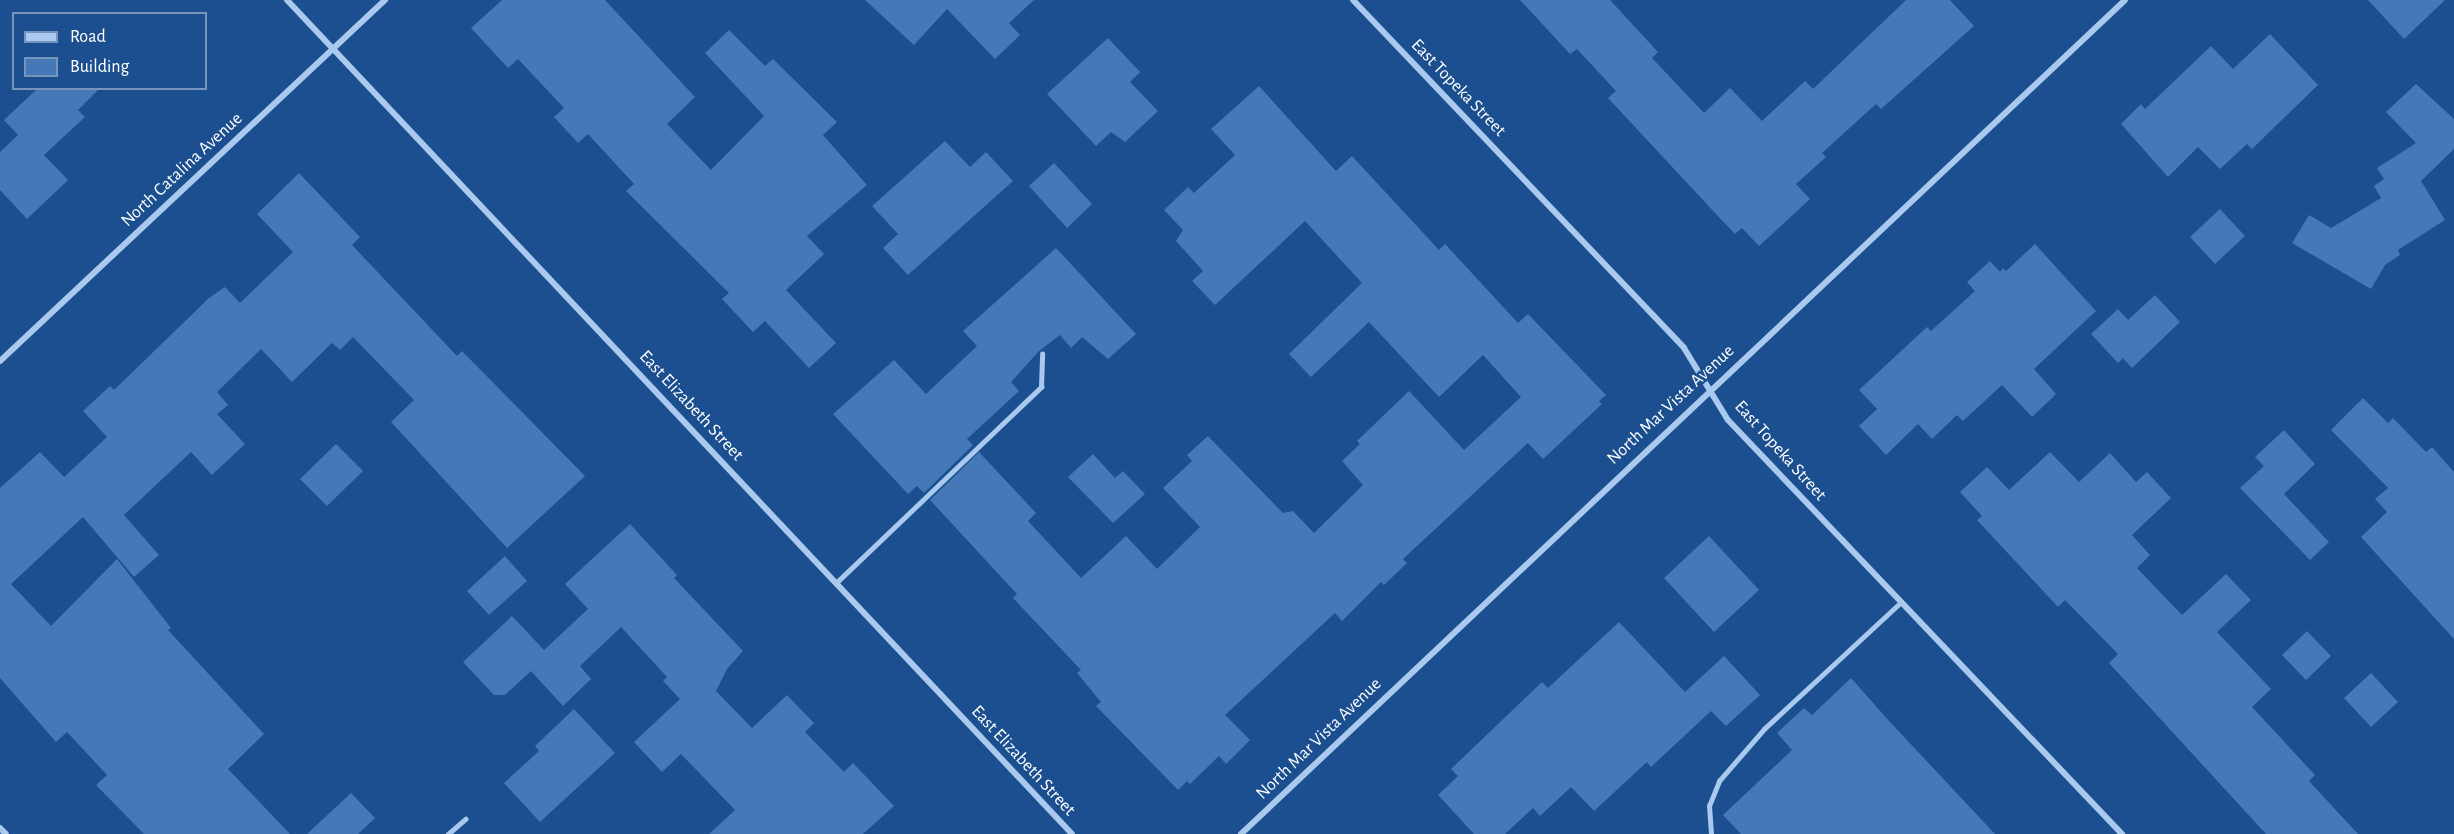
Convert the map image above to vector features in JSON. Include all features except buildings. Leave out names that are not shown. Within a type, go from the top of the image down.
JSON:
[{"type":"street","name":"East Elizabeth Street","points":[[287,0],[1072,834]]},
{"type":"street","name":"North Catalina Avenue","points":[[0,361],[385,0]]},
{"type":"street","name":"East Topeka Street","points":[[1353,0],[1684,348],[1711,388],[1728,420],[2122,834]]},
{"type":"street","name":"North Mar Vista Avenue","points":[[1241,834],[1711,388],[2125,0]]},
{"type":"street","points":[[0,828],[6,834]]},
{"type":"lane","points":[[836,583],[1041,387],[1042,354]]},
{"type":"lane","points":[[1711,834],[1709,806],[1719,781],[1731,766],[1764,729],[1901,602]]},
{"type":"lane","points":[[448,834],[465,819]]}]
